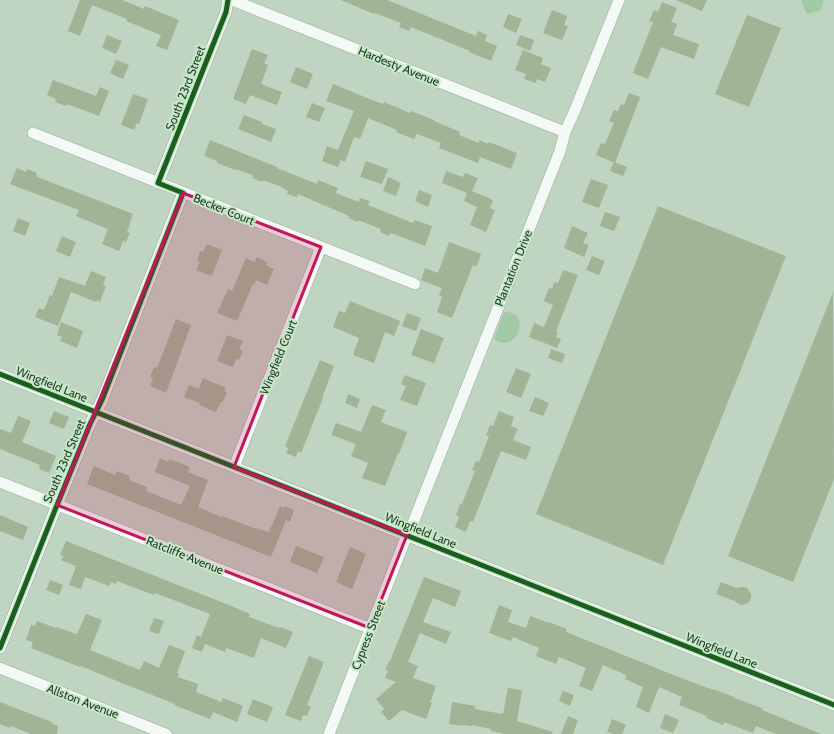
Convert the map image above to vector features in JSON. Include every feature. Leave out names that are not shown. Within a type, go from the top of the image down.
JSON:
[{"type":"street","name":"South 23rd Street","points":[[158,183],[226,12],[228,0]]},
{"type":"street","name":"Hardesty Avenue","points":[[232,0],[565,132]]},
{"type":"street","name":"Plantation Drive","points":[[407,535],[560,150],[565,132],[576,110],[619,0]]},
{"type":"street","name":"Becker Court","points":[[33,133],[415,284]]},
{"type":"street","name":"South 23rd Street","points":[[0,648],[57,504],[102,400],[183,193]]},
{"type":"street","name":"Wingfield Court","points":[[234,467],[321,247]]},
{"type":"street","name":"Wingfield Lane","points":[[0,374],[834,705]]},
{"type":"street","name":"Ratcliffe Avenue","points":[[0,482],[370,628]]},
{"type":"street","name":"Cypress Street","points":[[329,734],[407,535]]},
{"type":"street","name":"Allston Avenue","points":[[0,668],[166,734]]},
{"type":"highlighted area","points":[[183,193],[321,247],[234,467],[407,535],[370,628],[57,505]]},
{"type":"green space","points":[[801,0],[824,0],[820,11],[807,14]]},
{"type":"green space","points":[[504,312],[514,314],[518,318],[520,324],[516,336],[512,340],[507,343],[501,343],[494,339]]},
{"type":"building","points":[[80,0],[122,0],[144,9],[145,6],[179,20],[167,50],[156,46],[161,35],[92,5],[80,36],[68,31]]},
{"type":"building","points":[[341,0],[387,0],[476,36],[478,31],[487,35],[485,41],[497,46],[491,61],[411,27],[409,31],[399,27],[401,23],[375,13],[374,14]]},
{"type":"building","points":[[676,0],[707,0],[702,11]]},
{"type":"building","points":[[662,2],[677,8],[671,22],[677,24],[673,35],[699,44],[694,59],[661,47],[648,79],[633,73],[653,22],[649,21],[654,10],[658,12]]},
{"type":"building","points":[[552,10],[567,16],[564,25],[568,26],[562,40],[543,33]]},
{"type":"building","points":[[508,14],[522,19],[516,33],[503,27]]},
{"type":"building","points":[[747,15],[781,28],[749,107],[715,94]]},
{"type":"building","points":[[107,35],[122,41],[116,54],[102,48]]},
{"type":"building","points":[[520,35],[534,40],[530,51],[516,45]]},
{"type":"building","points":[[252,49],[268,55],[264,63],[268,65],[261,84],[282,92],[277,105],[250,95],[246,104],[233,99]]},
{"type":"building","points":[[523,50],[543,58],[541,64],[551,68],[545,82],[537,79],[536,83],[524,79],[526,74],[515,70]]},
{"type":"building","points":[[116,60],[129,65],[123,79],[110,73]]},
{"type":"building","points":[[296,67],[313,74],[307,89],[290,82]]},
{"type":"building","points":[[53,80],[96,96],[100,87],[109,91],[99,116],[67,104],[66,106],[55,102],[56,99],[47,95]]},
{"type":"building","points":[[333,84],[383,104],[384,102],[410,113],[411,111],[434,120],[460,132],[459,135],[479,143],[479,140],[488,144],[489,142],[517,153],[511,169],[480,157],[478,163],[439,148],[441,143],[417,134],[414,139],[368,118],[360,139],[354,137],[345,162],[341,160],[338,167],[322,161],[327,146],[338,150],[354,111],[326,101]]},
{"type":"building","points":[[629,93],[640,97],[615,163],[596,155],[601,143],[605,144],[614,123],[609,121],[614,110],[618,111],[621,104],[624,105]]},
{"type":"building","points":[[133,94],[148,99],[139,124],[137,123],[134,130],[121,125]]},
{"type":"building","points":[[312,103],[325,108],[319,122],[306,117]]},
{"type":"building","points":[[244,115],[276,129],[271,142],[238,129]]},
{"type":"building","points":[[210,140],[317,184],[318,180],[338,188],[336,193],[359,202],[360,198],[370,201],[368,205],[413,223],[415,220],[432,226],[425,246],[391,233],[389,236],[380,232],[381,229],[358,220],[358,222],[348,218],[349,216],[298,194],[297,197],[287,194],[288,191],[282,187],[263,180],[262,182],[252,178],[253,175],[217,163],[217,161],[204,156]]},
{"type":"building","points":[[366,161],[388,169],[382,184],[360,177]]},
{"type":"building","points":[[614,162],[627,167],[623,176],[610,171]]},
{"type":"building","points":[[17,168],[26,172],[27,169],[37,173],[36,176],[40,178],[133,214],[127,232],[130,233],[126,242],[123,241],[119,251],[102,244],[108,229],[76,216],[79,210],[10,184]]},
{"type":"building","points":[[446,171],[463,177],[465,173],[478,178],[472,191],[493,200],[490,208],[495,210],[486,232],[470,225],[477,207],[464,201],[467,193],[442,183]]},
{"type":"building","points":[[388,177],[401,183],[396,196],[383,191]]},
{"type":"building","points":[[591,179],[608,185],[599,208],[582,202]]},
{"type":"building","points":[[419,190],[432,195],[428,207],[415,201]]},
{"type":"building","points":[[658,206],[786,256],[663,565],[536,514]]},
{"type":"building","points":[[605,212],[620,217],[614,231],[600,226]]},
{"type":"building","points":[[18,218],[30,223],[25,236],[13,231]]},
{"type":"building","points":[[572,226],[588,233],[583,243],[589,245],[584,257],[564,248]]},
{"type":"building","points":[[62,236],[76,242],[70,257],[56,251]]},
{"type":"building","points":[[449,242],[481,254],[477,266],[473,265],[452,318],[437,312],[442,297],[439,295],[442,288],[421,280],[425,268],[438,273]]},
{"type":"building","points":[[207,244],[222,250],[212,276],[196,270],[200,262],[197,260],[200,251],[203,252]]},
{"type":"building","points":[[592,256],[605,261],[599,275],[586,270]]},
{"type":"building","points":[[256,257],[267,262],[266,265],[274,269],[267,285],[256,280],[237,321],[217,313],[228,289],[232,291],[246,258],[255,262]]},
{"type":"building","points":[[563,270],[578,275],[556,331],[558,332],[556,337],[561,339],[557,348],[529,337],[534,323],[544,327],[553,305],[544,301],[549,288],[552,289],[554,282],[558,283]]},
{"type":"building","points":[[91,271],[106,277],[103,285],[106,286],[100,302],[97,300],[96,302],[71,292],[58,326],[35,317],[39,308],[44,310],[50,295],[52,296],[59,277],[85,286]]},
{"type":"building","points":[[833,292],[834,479],[793,582],[728,556]]},
{"type":"building","points":[[350,301],[400,321],[394,336],[385,332],[374,363],[353,355],[359,338],[333,327],[339,311],[345,313]]},
{"type":"building","points":[[407,313],[421,318],[416,331],[402,326]]},
{"type":"building","points":[[176,319],[191,325],[166,393],[150,386],[153,378],[150,377],[154,367],[157,368]]},
{"type":"building","points":[[61,322],[83,331],[77,348],[60,341],[62,337],[57,335]]},
{"type":"building","points":[[421,329],[444,338],[434,363],[411,355]]},
{"type":"building","points":[[227,335],[243,341],[239,349],[243,351],[239,360],[236,359],[233,367],[217,361]]},
{"type":"building","points":[[551,349],[565,354],[562,363],[548,358]]},
{"type":"building","points":[[320,360],[334,366],[301,453],[298,451],[296,457],[286,453],[288,448],[285,446]]},
{"type":"building","points":[[516,368],[531,374],[521,398],[506,392]]},
{"type":"building","points":[[405,375],[426,383],[417,406],[400,400],[406,386],[401,384]]},
{"type":"building","points":[[203,378],[226,388],[224,391],[227,392],[223,402],[221,402],[216,412],[199,405],[200,403],[184,397],[189,385],[199,389]]},
{"type":"building","points":[[348,394],[360,399],[357,408],[345,403]]},
{"type":"building","points":[[535,397],[549,403],[543,416],[529,411]]},
{"type":"building","points":[[372,405],[386,410],[381,422],[407,432],[385,486],[362,478],[368,463],[351,456],[356,444],[331,435],[336,423],[361,432]]},
{"type":"building","points":[[54,411],[69,417],[64,429],[49,423]]},
{"type":"building","points":[[499,411],[514,417],[511,426],[518,429],[513,440],[531,447],[526,460],[501,451],[473,522],[470,521],[466,532],[455,527],[459,517],[456,515],[475,471],[472,470],[476,461],[479,462],[489,436],[486,435],[490,425],[493,426]]},
{"type":"building","points":[[18,416],[31,421],[22,442],[56,456],[49,473],[39,469],[40,465],[0,449],[0,429],[11,433]]},
{"type":"building","points":[[160,458],[168,462],[169,459],[190,467],[188,472],[208,480],[198,507],[221,517],[222,516],[269,532],[280,506],[284,508],[285,506],[294,510],[290,522],[286,520],[271,557],[87,484],[94,466],[115,475],[117,471],[130,476],[129,479],[131,481],[147,487],[146,491],[181,505],[190,486],[155,472]]},
{"type":"building","points":[[0,515],[28,527],[23,540],[0,531]]},
{"type":"building","points":[[66,541],[229,605],[250,614],[249,617],[293,632],[286,648],[261,638],[254,658],[226,648],[225,652],[205,644],[202,652],[192,648],[197,635],[201,637],[210,614],[155,593],[154,595],[117,581],[116,584],[111,582],[109,586],[85,577],[81,589],[69,585],[76,566],[61,560],[63,556],[60,555]]},
{"type":"building","points":[[296,546],[324,557],[317,573],[290,562]]},
{"type":"building","points":[[350,547],[366,554],[352,589],[336,582]]},
{"type":"building","points":[[424,577],[461,591],[455,607],[433,598],[423,622],[451,632],[446,644],[420,633],[408,662],[418,666],[413,678],[436,686],[426,719],[402,710],[389,721],[381,712],[384,709],[376,699],[396,682],[385,678],[388,670],[385,670]]},
{"type":"building","points":[[50,580],[63,585],[59,595],[46,590]]},
{"type":"building","points":[[721,582],[736,588],[747,588],[751,594],[750,601],[746,604],[740,605],[735,601],[716,594]]},
{"type":"building","points":[[499,605],[512,610],[508,622],[526,628],[530,616],[549,622],[567,629],[566,632],[676,676],[762,708],[762,710],[821,734],[776,734],[756,726],[753,733],[724,722],[723,725],[706,718],[707,716],[679,705],[682,697],[659,687],[649,713],[636,707],[643,687],[625,679],[626,675],[603,665],[592,691],[579,686],[586,668],[559,657],[556,664],[536,656],[539,648],[513,637],[511,641],[489,633]]},
{"type":"building","points":[[86,614],[102,620],[90,650],[140,670],[144,661],[159,668],[169,645],[185,651],[177,673],[179,674],[178,677],[198,684],[196,692],[221,702],[223,698],[243,706],[237,722],[213,712],[210,719],[81,666],[80,667],[31,648],[33,642],[26,640],[31,625],[35,626],[37,621],[77,634]]},
{"type":"building","points":[[154,618],[164,621],[159,634],[149,631]]},
{"type":"building","points":[[309,656],[324,662],[307,705],[311,707],[307,716],[303,715],[301,721],[285,715]]},
{"type":"building","points":[[508,688],[522,690],[517,721],[553,732],[552,734],[506,734],[472,725],[463,726],[449,724],[452,702],[475,706],[475,709],[503,714]]},
{"type":"building","points":[[563,691],[574,695],[570,706],[559,701]]},
{"type":"building","points":[[253,699],[273,707],[267,722],[247,714]]},
{"type":"building","points":[[0,702],[52,722],[51,723],[58,726],[57,734],[31,734],[11,726],[10,728],[0,724]]},
{"type":"building","points":[[665,714],[679,720],[673,733],[660,728]]},
{"type":"building","points":[[568,716],[578,720],[573,734],[561,734]]},
{"type":"building","points":[[612,719],[626,725],[622,734],[607,732]]},
{"type":"cycle path","points":[[0,648],[90,424],[102,400],[183,193],[158,183],[226,12],[228,0]]},
{"type":"cycle path","points":[[0,374],[834,705]]}]
